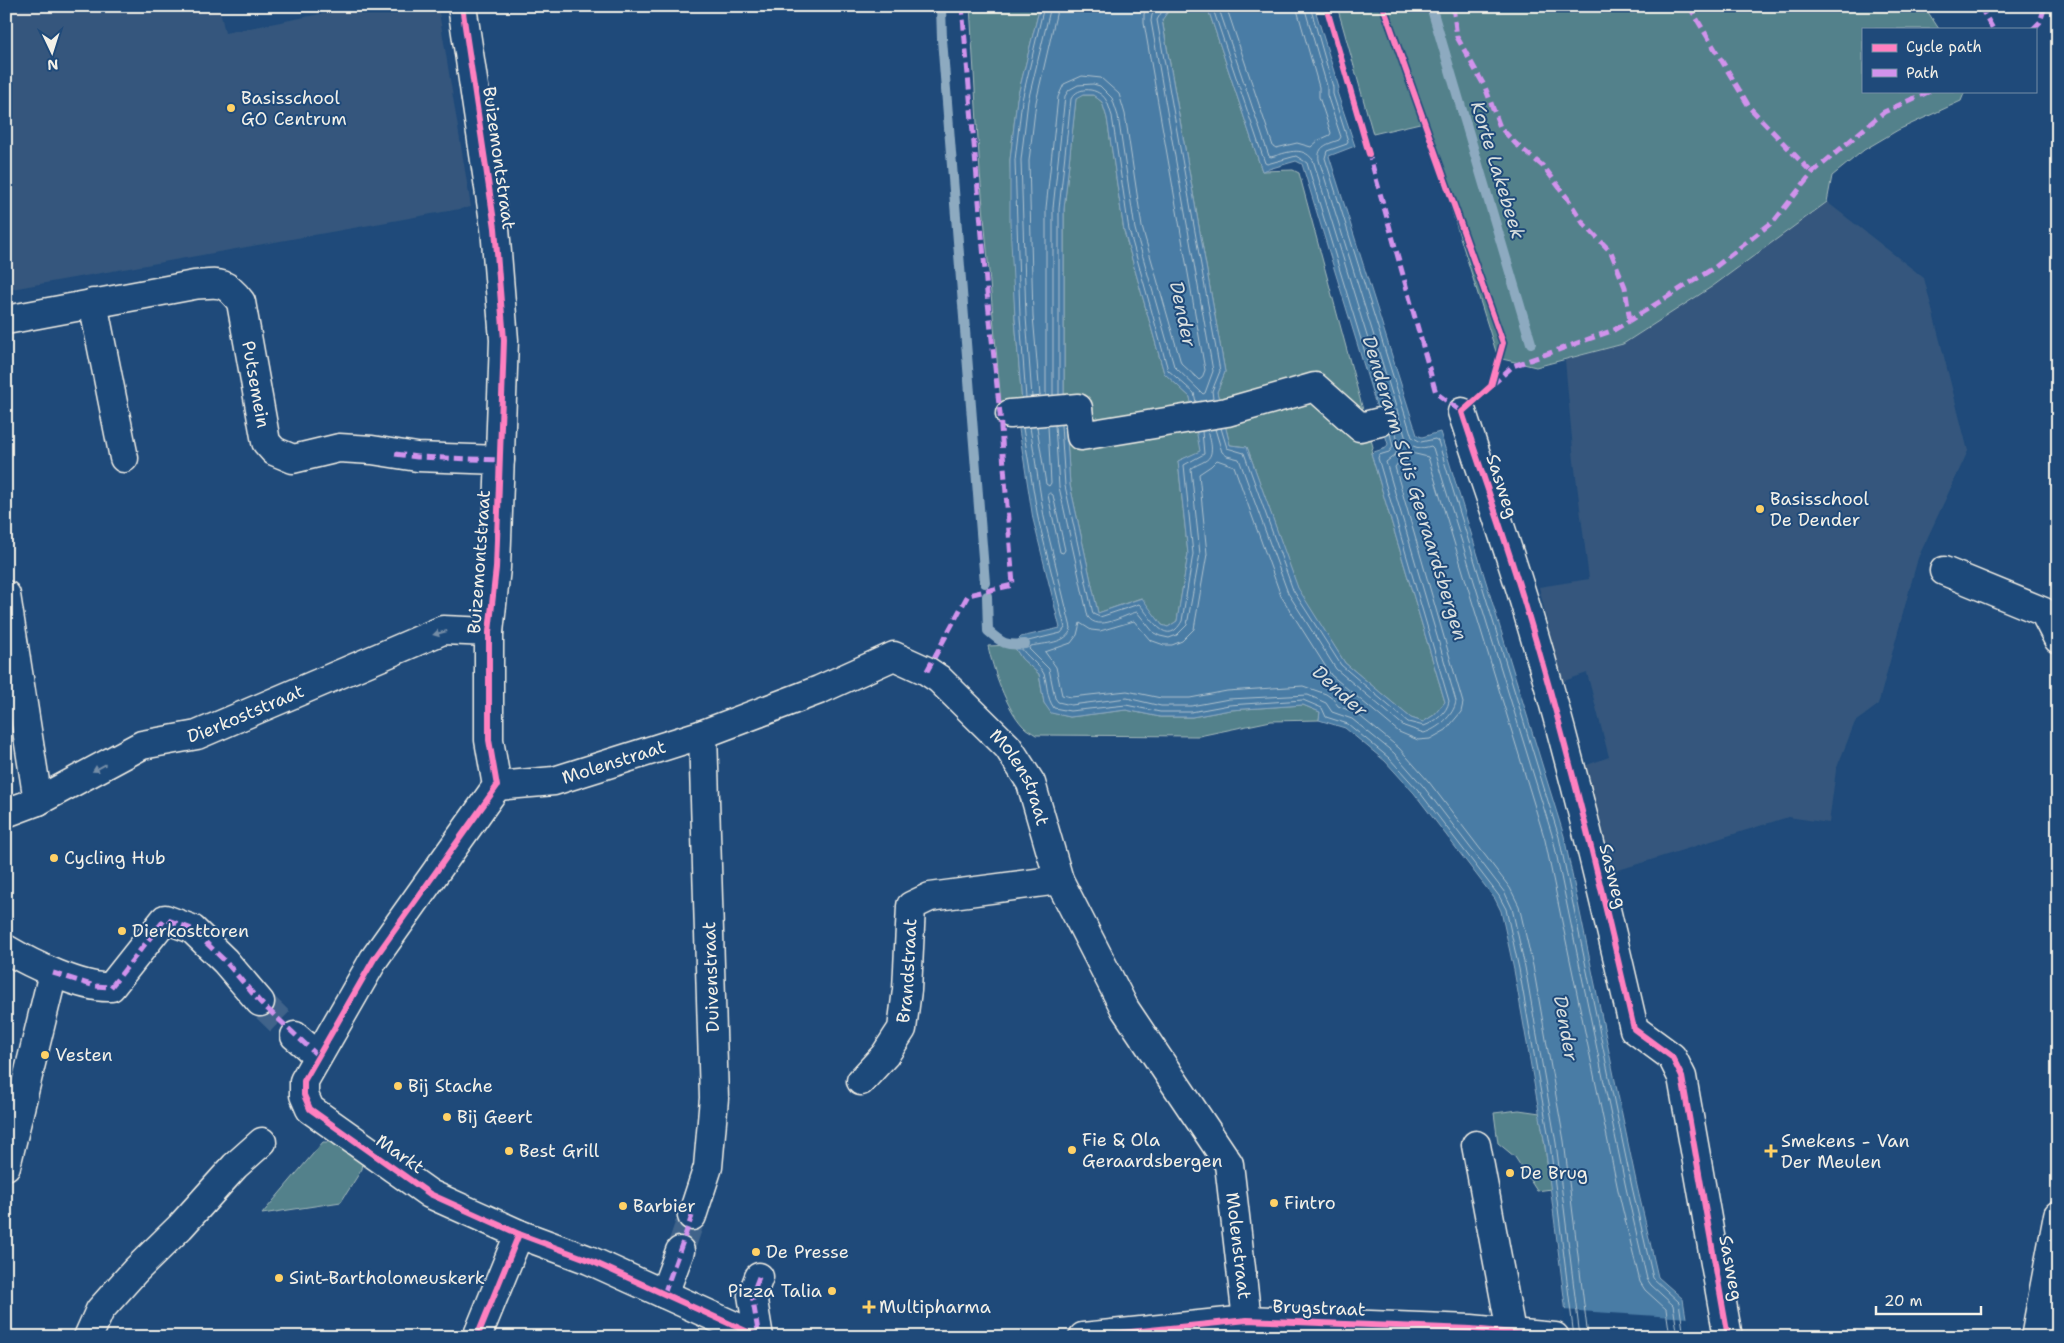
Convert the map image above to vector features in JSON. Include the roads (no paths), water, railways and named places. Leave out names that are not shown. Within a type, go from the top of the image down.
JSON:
[{"type":"street","name":"Buizemontstraat","points":[[462,6],[495,228],[504,340],[496,568],[489,632],[490,740],[497,786]]},
{"type":"street","name":"Putsemein","points":[[6,320],[194,285],[219,283],[230,288],[241,302],[266,442],[274,450],[293,459],[340,448],[372,450],[418,457],[500,460]]},
{"type":"street","points":[[94,303],[124,458]]},
{"type":"street","points":[[1010,414],[1078,408],[1081,436],[1227,412],[1314,387],[1360,427],[1380,422]]},
{"type":"street","name":"Sasweg","points":[[1462,412],[1528,613],[1599,880],[1634,1029],[1672,1058],[1682,1077],[1728,1337]]},
{"type":"street","points":[[1944,571],[2044,612],[2058,639]]},
{"type":"street","points":[[6,595],[38,801]]},
{"type":"street","name":"Dierkoststraat","points":[[6,813],[38,801],[142,745],[197,735],[442,630],[489,632]]},
{"type":"street","name":"Molenstraat","points":[[497,786],[554,781],[703,734],[819,690],[894,656],[927,670],[940,679],[1008,747],[1031,783],[1059,880],[1125,1009],[1229,1164],[1247,1320]]},
{"type":"street","name":"Duivenstraat","points":[[692,1216],[708,1167],[714,1098],[703,734]]},
{"type":"street","points":[[295,1036],[314,1061],[374,959],[497,786]]},
{"type":"street","name":"Brandstraat","points":[[861,1081],[885,1055],[902,1029],[907,990],[911,906],[930,897],[1059,880]]},
{"type":"street","points":[[6,949],[53,973],[95,986],[111,987],[165,919],[192,929],[225,961],[260,1002]]},
{"type":"street","points":[[6,1166],[53,973]]},
{"type":"street","name":"Markt","points":[[314,1061],[304,1081],[304,1095],[310,1109],[430,1194],[519,1234],[589,1260],[759,1337]]},
{"type":"street","points":[[88,1337],[100,1310],[135,1271],[180,1227],[234,1166],[262,1142]]},
{"type":"street","points":[[1476,1145],[1511,1335]]},
{"type":"street","points":[[2035,1337],[2058,1215]]},
{"type":"street","points":[[477,1337],[519,1234]]},
{"type":"street","points":[[664,1294],[680,1251]]},
{"type":"street","points":[[759,1277],[752,1295],[759,1337]]},
{"type":"street","name":"Brugstraat","points":[[1083,1337],[1247,1320],[1337,1330],[1555,1337]]},
{"type":"water","points":[[1040,6],[1172,6],[1162,20],[1225,372],[1217,392],[1230,445],[1247,447],[1298,588],[1345,663],[1411,718],[1423,722],[1434,715],[1445,702],[1371,453],[1386,448],[1388,444],[1302,164],[1296,161],[1262,171],[1207,6],[1314,6],[1339,88],[1337,92],[1355,146],[1329,156],[1417,435],[1422,437],[1440,432],[1564,836],[1637,1186],[1658,1277],[1683,1299],[1689,1337],[1569,1337],[1545,1145],[1514,970],[1501,911],[1495,899],[1414,793],[1385,761],[1345,728],[1319,720],[1320,712],[1303,705],[1230,710],[1192,717],[1160,717],[1126,710],[1070,717],[1051,713],[1044,703],[1039,674],[1022,659],[1013,645],[1021,637],[1060,628],[1033,519],[1018,423],[1022,403],[1010,222],[1010,160],[1017,99]],"holes":[[[1083,95],[1093,95],[1102,102],[1107,118],[1124,231],[1164,373],[1190,397],[1200,451],[1178,461],[1188,554],[1177,621],[1168,627],[1162,625],[1142,598],[1098,613],[1070,485],[1064,392],[1064,209],[1076,99]]]},
{"type":"waterway","points":[[941,6],[942,39],[985,583]]},
{"type":"waterway","name":"Korte Lakebeek","points":[[1431,6],[1531,343]]},
{"type":"waterway","points":[[987,596],[988,631],[1004,643],[1025,644]]},
{"type":"tunnel","points":[[260,1002],[295,1036]]},
{"type":"tunnel","points":[[680,1251],[692,1216]]},
{"type":"place","name":"Basisschool GO Centrum","points":[[231,108]]},
{"type":"place","name":"Basisschool De Dender","points":[[1760,509]]},
{"type":"place","name":"Cycling Hub","points":[[54,858]]},
{"type":"place","name":"Dierkosttoren","points":[[122,931]]},
{"type":"place","name":"Vesten","points":[[45,1055]]},
{"type":"place","name":"Bij Stache","points":[[398,1086]]},
{"type":"place","name":"Bij Geert","points":[[447,1117]]},
{"type":"place","name":"Fie & Ola Geraardsbergen","points":[[1072,1150]]},
{"type":"place","name":"Best Grill","points":[[509,1151]]},
{"type":"place","name":"Smekens - Van Der Meulen","points":[[1771,1151]]},
{"type":"place","name":"De Brug","points":[[1510,1173]]},
{"type":"place","name":"Fintro","points":[[1274,1203]]},
{"type":"place","name":"Barbier","points":[[623,1206]]},
{"type":"place","name":"De Presse","points":[[756,1252]]},
{"type":"place","name":"Sint-Bartholomeuskerk","points":[[279,1278]]},
{"type":"place","name":"Pizza Talia","points":[[832,1291]]},
{"type":"place","name":"Multipharma","points":[[869,1307]]},
{"type":"water label","name":"Dender","points":[[1183,314]]},
{"type":"water label","name":"Denderarm Sluis Geeraardsbergen","points":[[1415,488]]},
{"type":"water label","name":"Dender","points":[[1340,691]]},
{"type":"water label","name":"Dender","points":[[1566,1028]]}]
